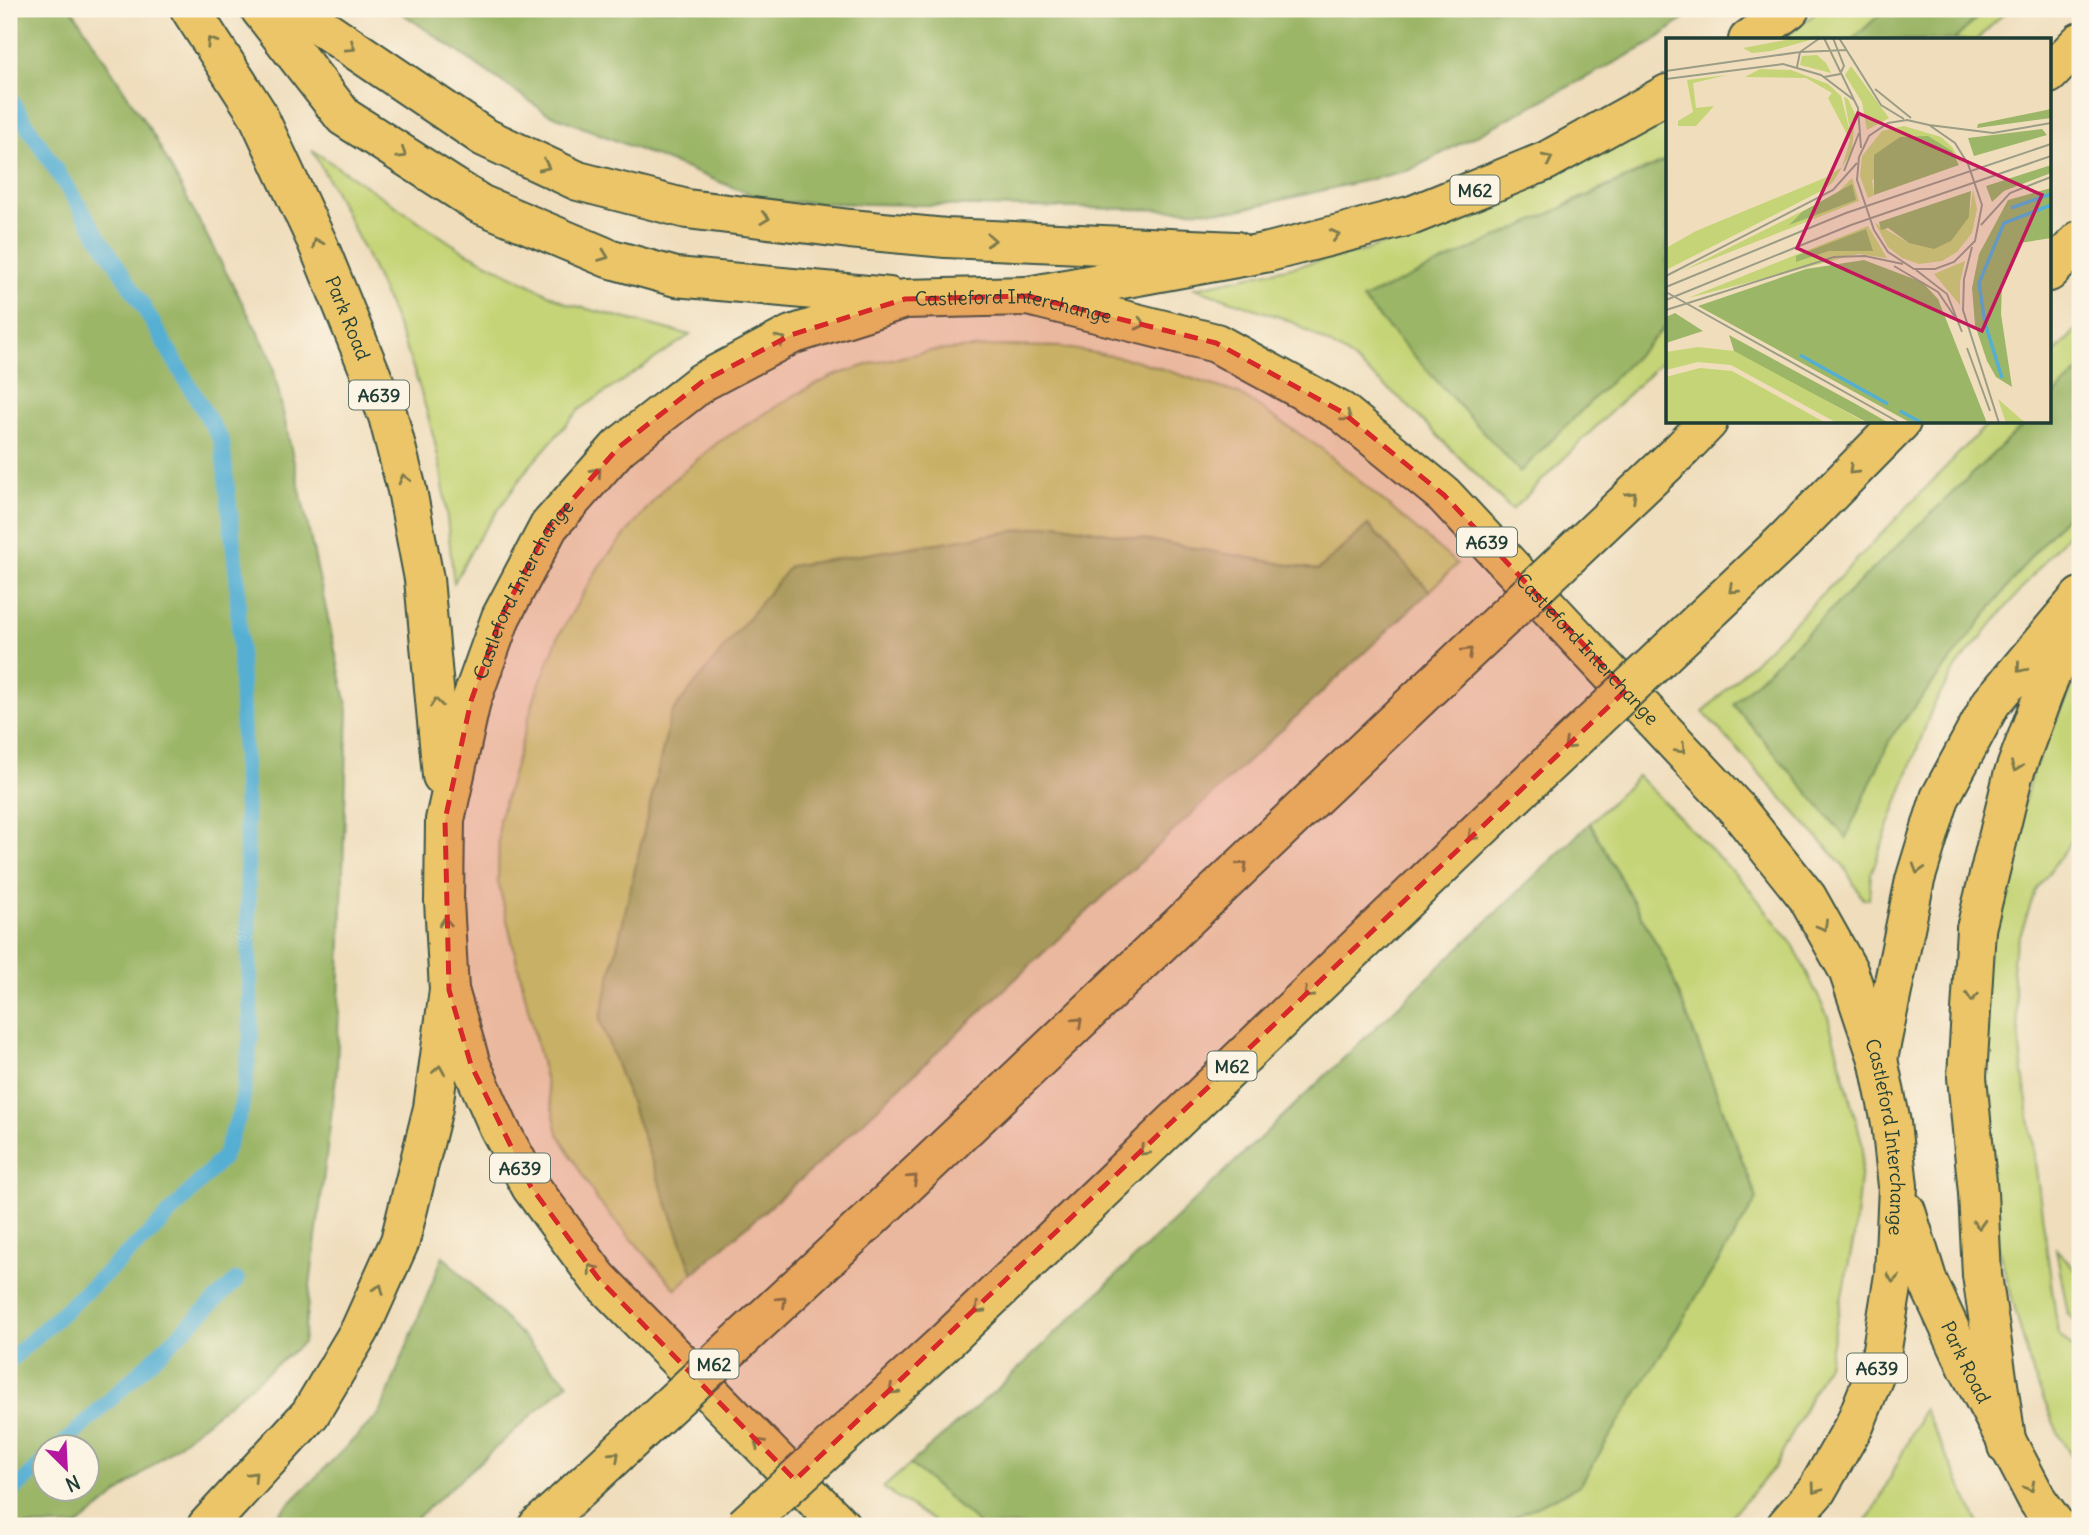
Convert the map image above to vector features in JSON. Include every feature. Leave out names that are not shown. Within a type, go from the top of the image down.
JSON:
[{"type":"main road","name":"Park Road","points":[[190,9],[257,113],[317,242],[388,416],[407,490],[424,579],[445,820]]},
{"type":"main road","name":"A639","points":[[260,9],[344,117],[480,204],[608,258],[676,277],[905,299]]},
{"type":"main road","points":[[295,9],[484,137],[578,181],[673,205],[850,229],[946,237],[1269,252]]},
{"type":"main road","points":[[1751,38],[1790,9]]},
{"type":"main road","points":[[2050,73],[2080,42]]},
{"type":"main road","name":"M62","points":[[1028,296],[1269,252],[1413,215],[1545,161],[1666,95]]},
{"type":"main road","points":[[2050,271],[2080,240]]},
{"type":"main road","name":"Castleford Interchange","points":[[841,1526],[598,1278],[531,1187],[499,1128],[471,1065],[449,990],[444,901],[445,820],[471,701],[501,617],[549,526],[619,447],[702,382],[792,335],[905,299],[1028,296],[1216,342],[1342,412],[1444,495],[1736,808],[1807,897],[1848,970],[1878,1059],[1891,1123],[1898,1186],[1894,1275],[1880,1361],[1855,1424],[1817,1490],[1786,1526]]},
{"type":"main road","name":"M62","points":[[744,1526],[943,1344],[1521,789],[1783,542],[1899,424]]},
{"type":"main road","name":"M62","points":[[551,1514],[863,1226],[1695,435]]},
{"type":"main road","points":[[1878,1059],[1915,880],[1940,798],[1991,704],[2080,597]]},
{"type":"main road","points":[[2007,1446],[1982,1275],[1978,1193],[1967,1077],[1976,929],[2013,776],[2050,676],[2080,614]]},
{"type":"main road","points":[[207,1526],[310,1414],[360,1330],[395,1254],[415,1187],[433,1108],[449,990]]},
{"type":"main road","name":"Park Road","points":[[1898,1186],[1928,1282],[2007,1446],[2038,1501],[2056,1526]]},
{"type":"highlighted area","points":[[1028,296],[1216,343],[1342,412],[1444,495],[1626,690],[795,1480],[598,1278],[531,1187],[471,1065],[449,990],[445,820],[471,701],[501,617],[549,526],[619,447],[702,382],[791,335],[905,299]]},
{"type":"green space","points":[[9,9],[72,9],[155,138],[271,357],[348,710],[337,1069],[303,1343],[78,1526],[9,1526]]},
{"type":"green space","points":[[396,9],[1697,9],[1650,44],[1410,170],[1234,211],[770,202],[547,113]]},
{"type":"green space","points":[[1821,9],[1886,9],[1854,38],[1784,38]]},
{"type":"green space","points":[[1886,9],[1986,9],[1956,38],[1854,38]]},
{"type":"green space","points":[[1986,9],[2008,9],[1979,38],[1956,38]]},
{"type":"green space","points":[[1666,114],[1666,160],[1565,205],[1519,472],[1666,326],[1666,357],[1512,510],[1402,400],[1346,354],[1291,321],[1195,288],[1364,251],[1489,208]]},
{"type":"green space","points":[[312,150],[460,249],[568,304],[690,335],[579,410],[528,468],[477,540],[454,583],[440,466],[419,384],[370,263]]},
{"type":"green space","points":[[1666,160],[1666,326],[1520,472],[1362,299]]},
{"type":"green space","points":[[2080,326],[2080,370],[2050,399],[2050,358]]},
{"type":"green space","points":[[1002,346],[1060,347],[1135,360],[1239,394],[1322,449],[1457,564],[1430,591],[1368,525],[1318,570],[1057,524],[600,1020],[693,1273],[676,1289],[597,1200],[558,1133],[498,882],[499,820],[536,693],[559,635],[600,565],[665,487],[717,443],[797,394],[833,376],[873,363],[930,351]]},
{"type":"green space","points":[[2080,370],[2080,499],[2034,553],[1891,737],[1846,838],[1733,704],[2024,424],[2050,424],[2050,399]]},
{"type":"green space","points":[[1987,424],[2024,424],[1733,704],[1846,837],[1891,737],[2034,553],[2080,499],[2080,519],[1958,665],[1933,706],[1871,874],[1869,899],[1862,898],[1844,866],[1703,712],[1840,577]]},
{"type":"green space","points":[[1057,524],[1318,570],[1368,525],[1430,591],[806,1175],[693,1273],[600,1020],[671,714],[790,566]]},
{"type":"green space","points":[[2080,675],[2080,829],[2035,892],[2012,959],[2021,1057],[2058,1333],[2080,1356],[2080,1469],[2058,1433],[2032,1372],[1996,1239],[1982,1149],[1980,976],[2031,775],[2073,684]]},
{"type":"green space","points":[[1638,776],[1746,885],[1794,946],[1828,1017],[1863,1146],[1854,1238],[1828,1362],[1776,1466],[1722,1526],[1497,1526],[1580,1484],[1757,1199],[1667,963],[1590,823]]},
{"type":"green space","points":[[1590,823],[1667,963],[1757,1199],[1580,1485],[1497,1526],[981,1526],[910,1464],[996,1390]]},
{"type":"green space","points":[[2056,1249],[2080,1275],[2080,1327],[2068,1314]]},
{"type":"green space","points":[[443,1256],[568,1383],[408,1526],[267,1526],[380,1413]]},
{"type":"green space","points":[[1924,1409],[1980,1526],[1861,1526],[1874,1510]]},
{"type":"green space","points":[[910,1464],[981,1526],[941,1526],[883,1488]]},
{"type":"waterway","points":[[9,97],[140,301],[222,442],[237,577],[251,1036],[241,1110],[223,1157],[159,1225],[9,1361]]},
{"type":"waterway","points":[[74,1434],[237,1280]]},
{"type":"waterway","points":[[9,1495],[32,1473]]}]
